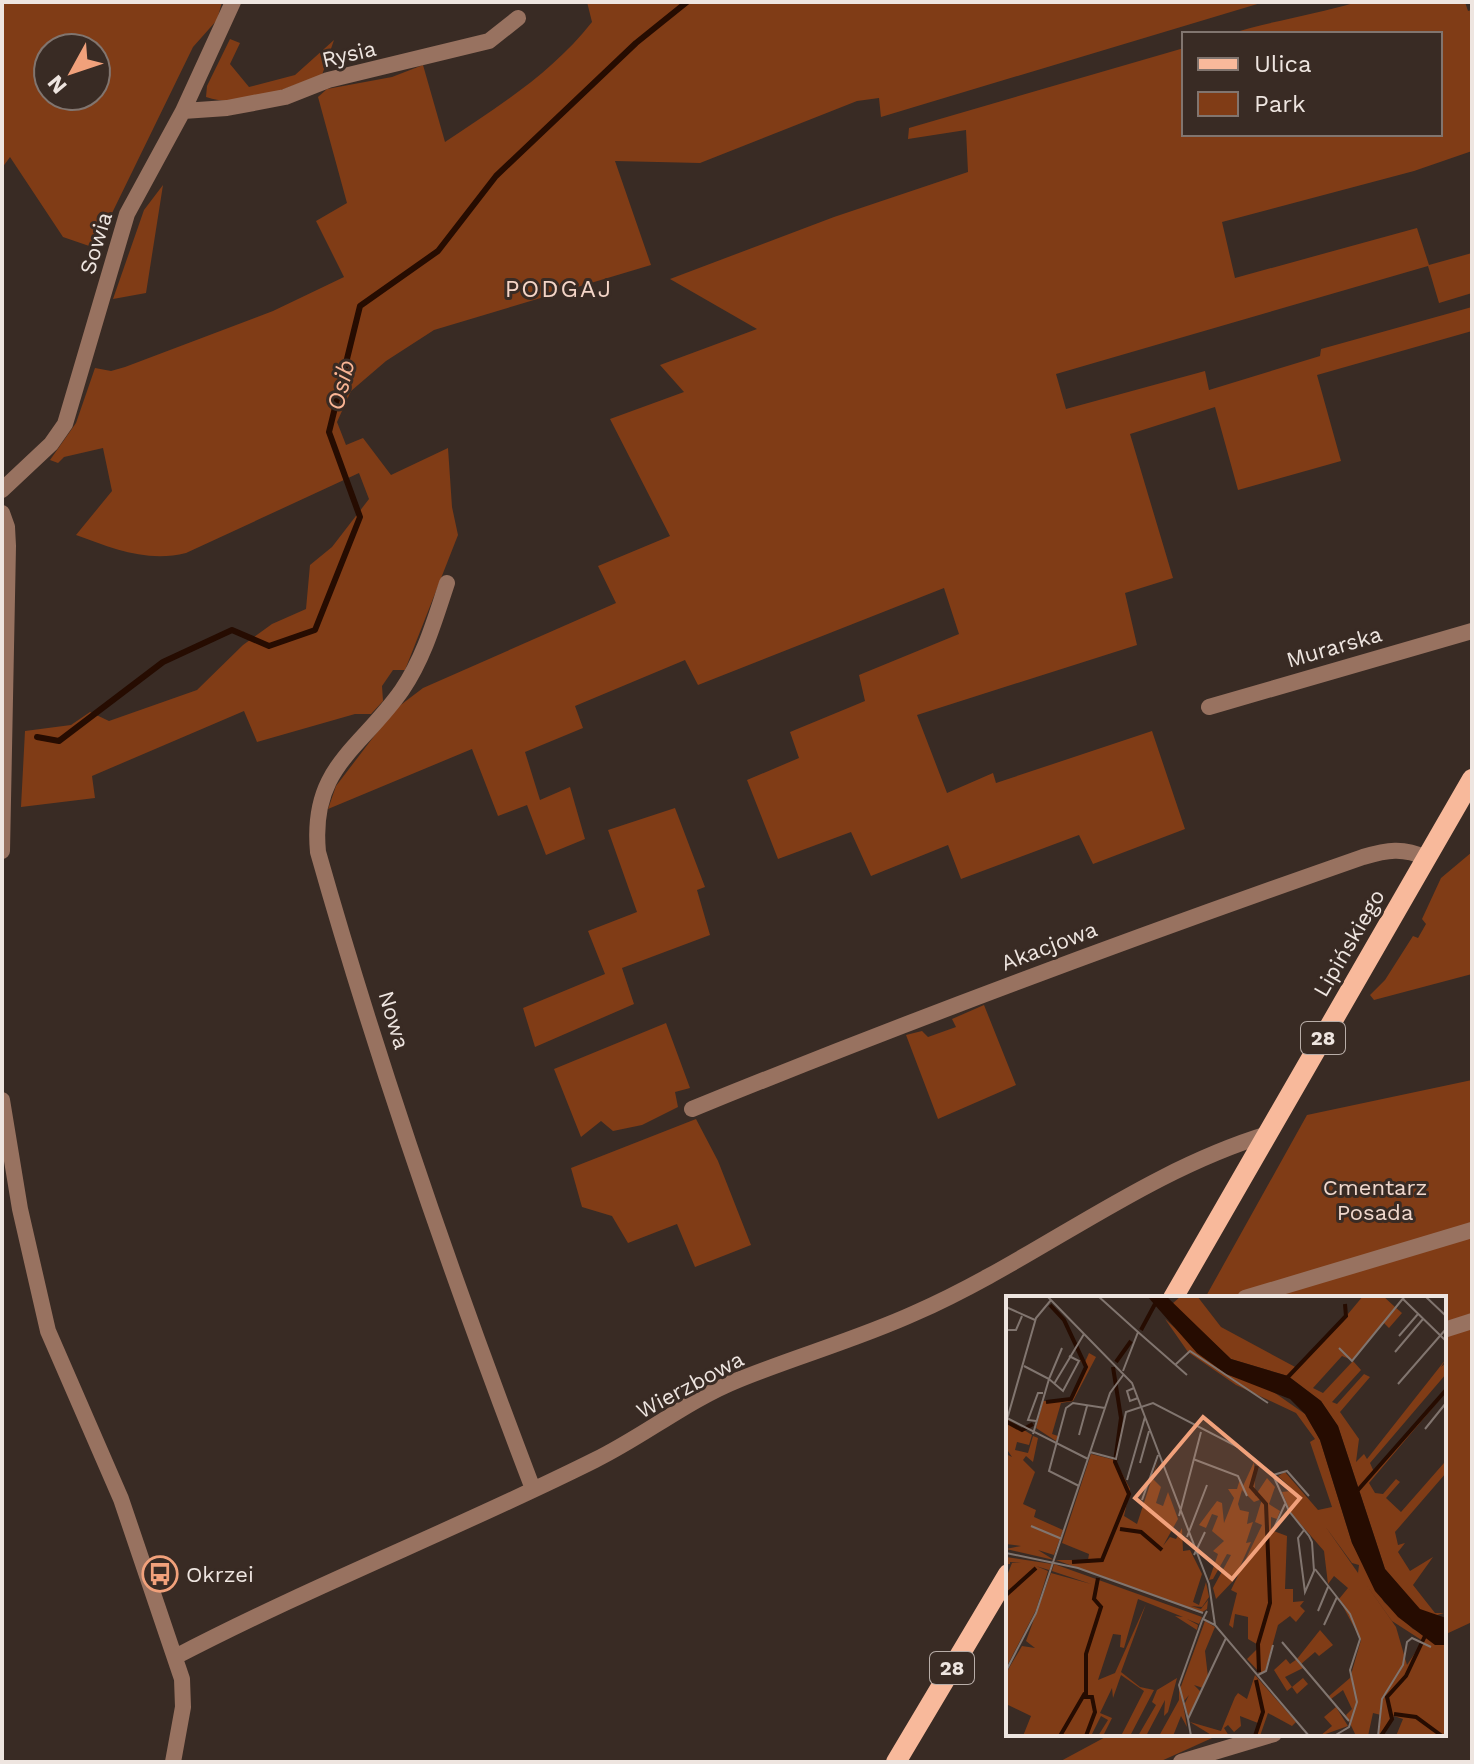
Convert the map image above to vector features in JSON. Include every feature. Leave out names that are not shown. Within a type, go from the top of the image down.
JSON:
[{"type":"main road","name":"Lipińskiego","points":[[1174,1296],[1472,779]]},
{"type":"main road","name":"28","points":[[896,1762],[1006,1577]]},
{"type":"street","name":"Sowia","points":[[2,490],[51,444],[65,424],[127,214],[183,111],[233,2]]},
{"type":"street","name":"Rysia","points":[[183,111],[227,108],[285,97],[328,80],[489,41],[518,18]]},
{"type":"street","points":[[2,513],[7,527],[8,560],[2,851]]},
{"type":"street","name":"Nowa","points":[[447,583],[429,636],[403,688],[348,752],[329,782],[315,818],[316,829],[330,895],[377,1043],[485,1366],[533,1489]]},
{"type":"street","name":"Murarska","points":[[1209,707],[1472,631]]},
{"type":"street","name":"Akacjowa","points":[[692,1109],[918,1018],[1179,920],[1363,857],[1385,850],[1408,849],[1426,858]]},
{"type":"street","points":[[2,1100],[20,1209],[48,1331],[121,1499],[182,1679],[183,1707],[173,1762]]},
{"type":"street","name":"Wierzbowa","points":[[175,1657],[304,1592],[533,1489],[645,1433],[736,1380],[915,1314],[985,1279],[1098,1211],[1187,1165],[1268,1134]]},
{"type":"street","points":[[1252,1296],[1472,1230]]},
{"type":"street","points":[[1446,1329],[1472,1321]]},
{"type":"street","points":[[1181,1762],[1267,1736]]},
{"type":"green space","points":[[2,2],[222,2],[217,20],[193,47],[95,248],[63,237],[10,157],[2,168]]},
{"type":"green space","points":[[587,2],[1264,2],[881,117],[879,98],[857,101],[700,163],[615,161],[651,265],[434,330],[386,361],[351,391],[337,422],[346,445],[363,438],[391,475],[448,448],[452,507],[458,535],[405,670],[393,670],[382,686],[383,701],[371,714],[355,714],[257,742],[244,711],[92,776],[95,798],[21,807],[25,731],[71,725],[90,712],[109,721],[197,690],[243,645],[272,624],[306,609],[310,565],[332,547],[369,499],[359,473],[186,553],[172,556],[130,553],[76,535],[112,491],[103,448],[64,457],[58,463],[50,460],[76,423],[95,368],[111,371],[125,367],[273,311],[344,277],[316,221],[347,203],[318,97],[327,89],[392,77],[423,65],[445,142],[524,88],[560,57],[592,22]]},
{"type":"green space","points":[[1357,2],[1465,2],[1468,11],[1472,10],[1472,151],[1414,171],[1222,222],[1235,278],[1417,228],[1429,265],[1472,253],[1472,293],[1439,303],[1428,266],[1056,374],[1066,409],[1205,371],[1209,390],[1320,356],[1321,349],[1472,307],[1472,331],[1317,375],[1341,461],[1238,490],[1215,407],[1130,434],[1173,578],[1125,593],[1137,645],[917,715],[947,793],[993,773],[996,783],[1152,731],[1185,829],[1093,864],[1079,835],[961,879],[948,845],[871,876],[851,832],[778,859],[747,780],[799,758],[790,732],[865,701],[859,675],[959,634],[944,588],[698,685],[685,660],[575,706],[583,728],[525,752],[540,800],[570,787],[585,839],[546,855],[527,805],[498,816],[472,749],[328,809],[336,786],[394,710],[423,688],[616,603],[598,566],[670,536],[610,419],[684,392],[660,365],[757,329],[670,279],[834,217],[968,172],[966,130],[908,139],[909,128],[1182,49],[1182,136],[1442,136],[1442,32],[1236,32]]},
{"type":"green space","points":[[230,39],[240,43],[230,64],[249,87],[295,75],[334,40],[322,75],[250,99],[235,101],[206,97],[207,86]]},
{"type":"green space","points":[[163,185],[146,293],[113,299],[144,210]]},
{"type":"green space","points":[[675,808],[705,887],[697,890],[710,935],[622,968],[634,1004],[535,1047],[523,1008],[605,974],[588,931],[637,912],[608,830]]},
{"type":"green space","points":[[1472,852],[1472,974],[1374,1000],[1370,995],[1385,980],[1413,936],[1418,938],[1426,924],[1422,919],[1441,878]]},
{"type":"green space","points":[[984,1005],[1016,1085],[938,1119],[906,1035],[922,1031],[928,1037],[956,1027],[952,1019]]},
{"type":"green space","points":[[666,1023],[690,1088],[675,1092],[678,1107],[642,1125],[613,1131],[601,1121],[581,1137],[554,1069]]},
{"type":"green space","name":"Cmentarz Posada","points":[[1472,1080],[1472,1622],[1446,1634],[1446,1296],[1206,1296],[1307,1115]]},
{"type":"green space","points":[[696,1119],[718,1161],[751,1245],[695,1267],[677,1224],[628,1243],[612,1216],[582,1207],[571,1168]]},
{"type":"green space","points":[[1107,1736],[1217,1736],[1159,1762],[1059,1762]]},
{"type":"waterway","name":"Osib","points":[[37,737],[59,741],[163,662],[232,630],[269,646],[315,630],[360,517],[329,432],[360,306],[438,251],[496,176],[636,43],[687,2]]},
{"type":"place","name":"Okrzei","points":[[160,1574]]},
{"type":"district","name":"PODGAJ","points":[[559,289]]}]
